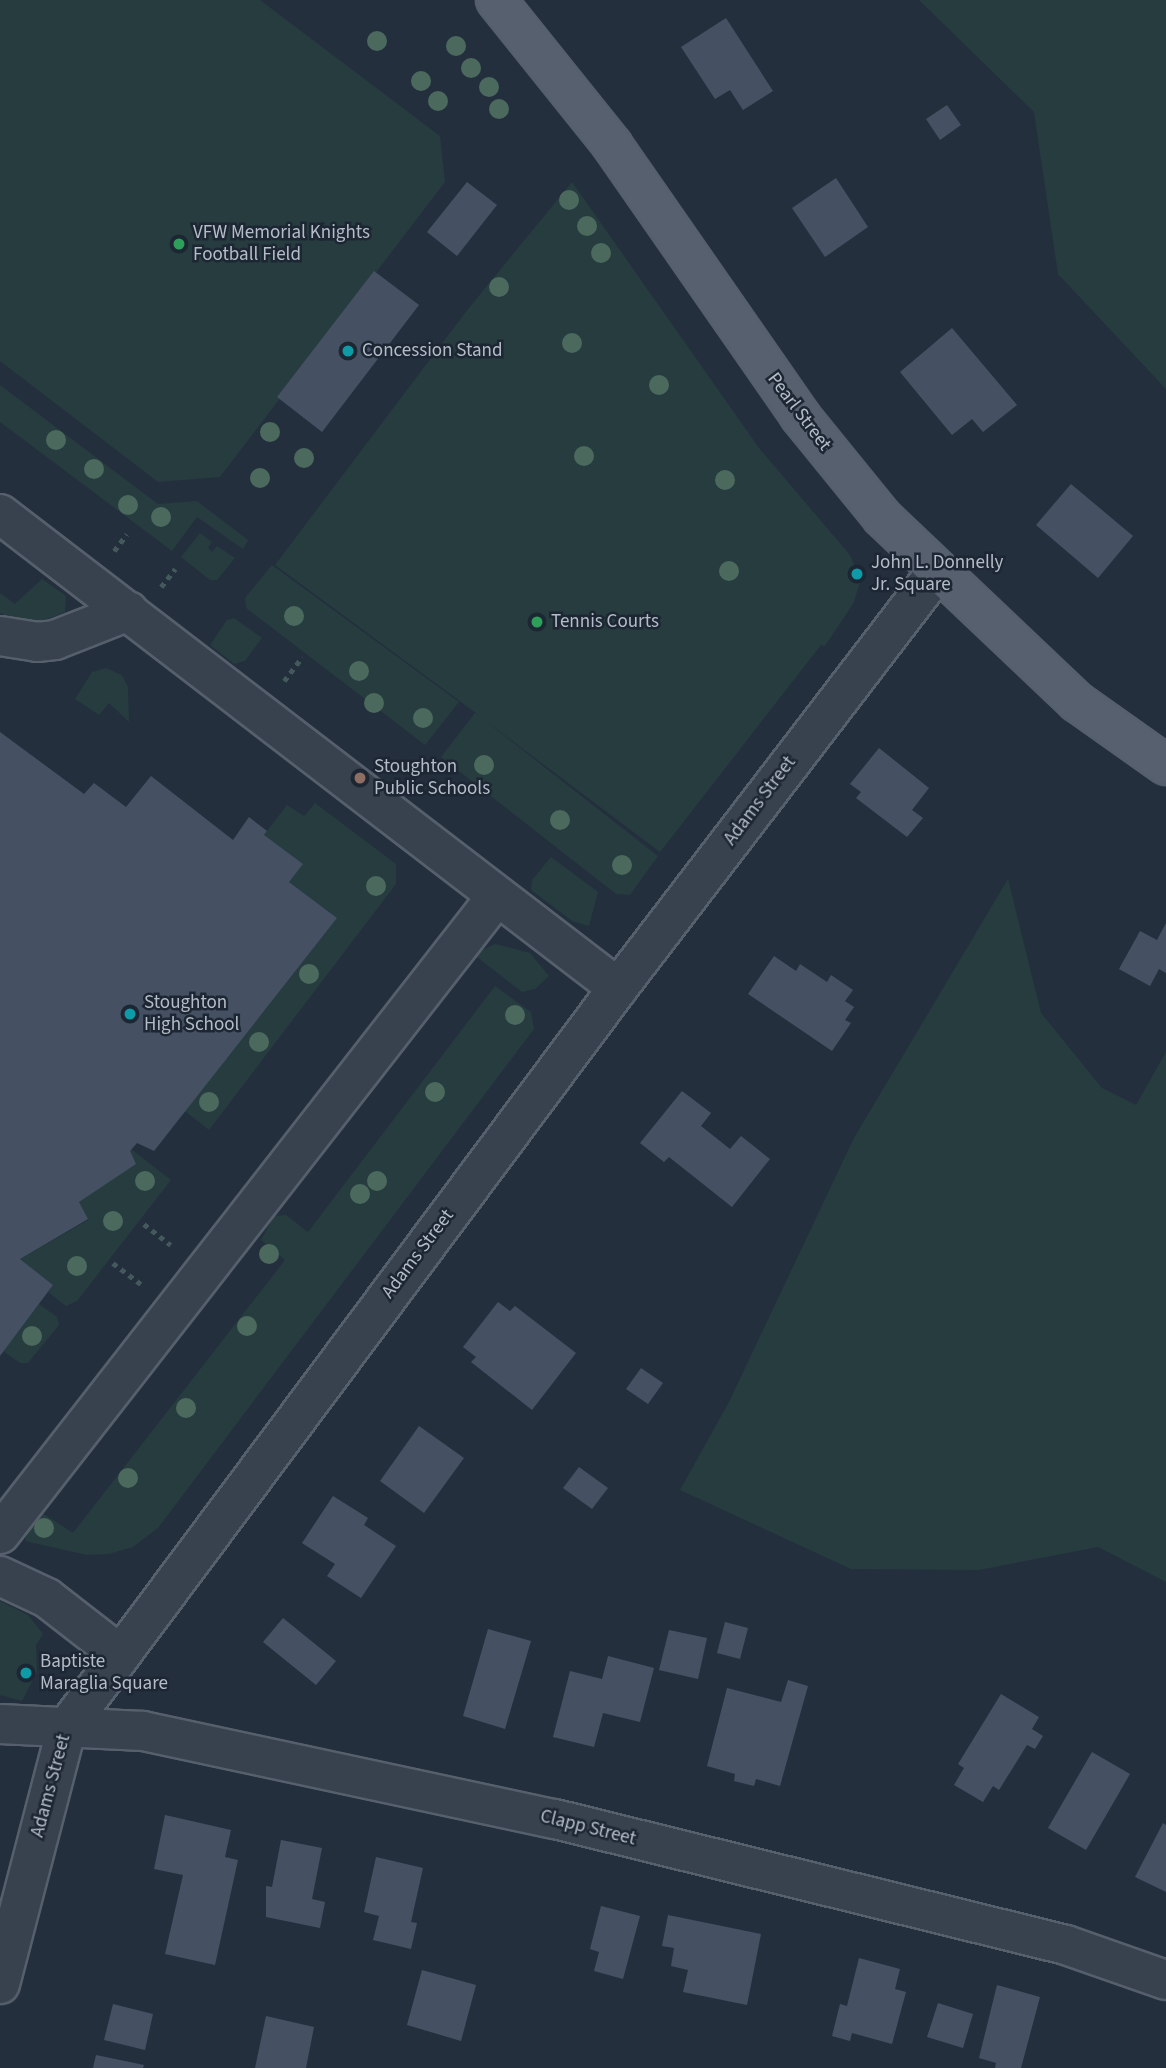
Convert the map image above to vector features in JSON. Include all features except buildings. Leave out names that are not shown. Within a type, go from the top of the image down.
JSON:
[{"type":"main road","name":"Pearl Street","points":[[496,0],[611,145],[800,416],[882,517],[936,573],[1077,702],[1166,765]]},
{"type":"street","points":[[0,514],[618,988]]},
{"type":"street","name":"Adams Street","points":[[0,1984],[67,1727],[118,1653],[618,988],[936,573]]},
{"type":"street","points":[[0,636],[37,642],[55,640],[128,611]]},
{"type":"street","points":[[0,1534],[497,896]]},
{"type":"street","points":[[0,1576],[47,1598],[118,1653]]},
{"type":"street","name":"Clapp Street","points":[[0,1724],[143,1731],[555,1819],[1066,1945],[1166,1980]]},
{"type":"path","points":[[281,684],[302,656]]},
{"type":"path","points":[[144,1224],[180,1252]]},
{"type":"path","points":[[113,1263],[150,1291]]},
{"type":"green space","name":"VFW Memorial Knights Football Field","points":[[0,0],[260,0],[440,136],[445,182],[220,477],[158,482],[0,361]]},
{"type":"green space","points":[[919,0],[1166,0],[1166,389],[1058,274],[1034,112]]},
{"type":"green space","name":"Tennis Courts","points":[[572,182],[759,448],[850,555],[861,580],[853,604],[825,646],[821,645],[660,852],[483,719],[658,856],[630,895],[616,894],[441,757],[475,713],[480,716],[275,565],[468,309]]},
{"type":"green space","points":[[0,385],[158,504],[197,501],[248,540],[243,549],[197,517],[172,551],[0,422]]},
{"type":"green space","points":[[200,533],[212,542],[208,548],[212,552],[217,546],[235,558],[217,580],[210,580],[181,557]]},
{"type":"green space","points":[[272,565],[459,702],[425,745],[246,608],[245,598]]},
{"type":"green space","points":[[42,579],[66,596],[65,612],[32,625],[0,613],[0,593],[15,604]]},
{"type":"green space","points":[[234,618],[262,638],[245,661],[234,664],[210,645],[227,620]]},
{"type":"green space","points":[[106,668],[122,675],[128,687],[129,722],[109,703],[99,715],[75,699],[92,672]]},
{"type":"green space","points":[[315,803],[396,864],[396,884],[209,1130],[185,1111],[337,918],[289,882],[264,835],[287,805],[304,816]]},
{"type":"green space","points":[[551,857],[598,892],[589,926],[572,921],[531,890],[532,880]]},
{"type":"green space","points":[[1008,879],[1041,1013],[1102,1088],[1136,1105],[1166,1052],[1166,1582],[1098,1547],[979,1570],[851,1569],[680,1490],[729,1402],[854,1138]]},
{"type":"green space","points":[[495,944],[530,953],[549,976],[535,989],[522,992],[473,954]]},
{"type":"green space","points":[[495,986],[531,1012],[534,1029],[158,1528],[133,1547],[109,1554],[87,1555],[25,1541],[28,1531],[44,1514],[73,1533],[285,1260],[261,1240],[274,1216],[286,1215],[308,1232]]},
{"type":"green space","points":[[131,1149],[171,1180],[77,1301],[66,1306],[48,1292],[53,1285],[20,1259],[88,1220],[79,1202]]},
{"type":"green space","points":[[39,1304],[57,1317],[59,1325],[28,1363],[20,1363],[3,1351]]},
{"type":"green space","points":[[0,1601],[28,1615],[43,1634],[36,1645],[37,1672],[22,1701],[0,1695]]},
{"type":"place","name":"VFW Memorial Knights Football Field","points":[[179,244]]},
{"type":"place","name":"Concession Stand","points":[[348,351]]},
{"type":"place","name":"John L. Donnelly Jr. Square","points":[[857,574]]},
{"type":"place","name":"Tennis Courts","points":[[537,622]]},
{"type":"place","name":"Stoughton Public Schools","points":[[360,778]]},
{"type":"place","name":"Stoughton High School","points":[[130,1014]]},
{"type":"place","name":"Baptiste Maraglia Square","points":[[26,1673]]}]
